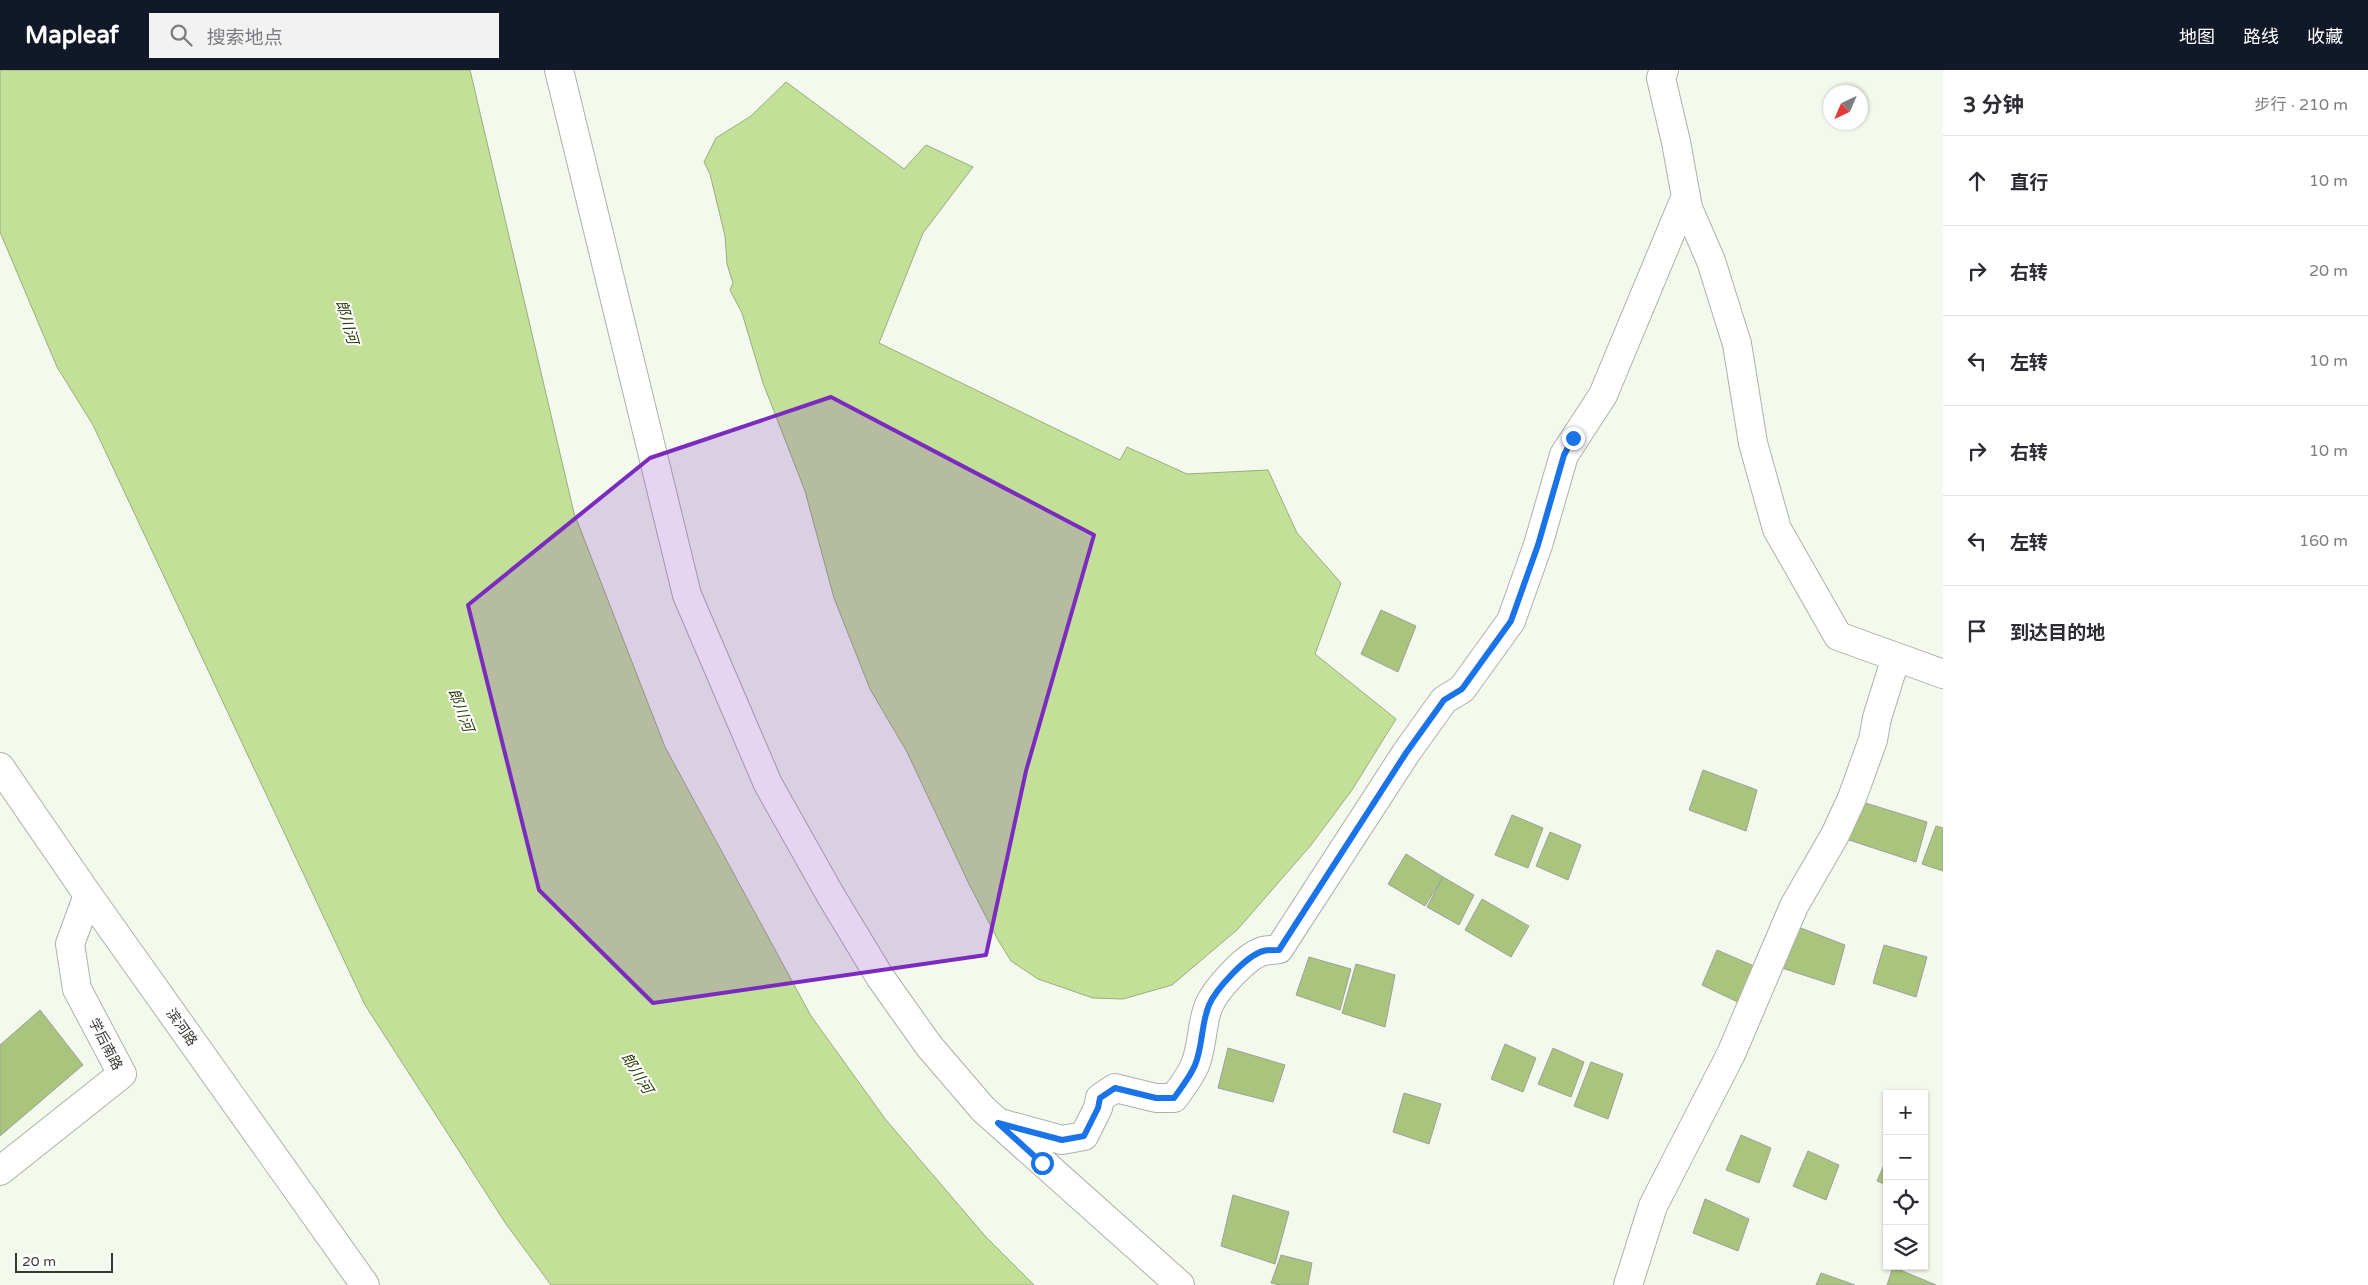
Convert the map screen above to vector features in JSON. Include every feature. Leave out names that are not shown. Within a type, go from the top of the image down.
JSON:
[{"type":"street","points":[[559,70],[687,595],[768,784],[831,896],[880,977],[929,1046],[983,1109],[1180,1285]]},
{"type":"street","points":[[1664,70],[1661,78],[1688,208],[1711,261],[1737,344],[1753,443],[1777,529],[1838,636],[1943,674]]},
{"type":"street","points":[[998,1123],[1062,1140],[1084,1136],[1098,1108],[1100,1098],[1115,1088],[1156,1098],[1174,1098],[1194,1068],[1199,1054],[1205,1018],[1215,995],[1224,982],[1252,957],[1262,951],[1279,950],[1406,753],[1444,700],[1462,689],[1511,621],[1538,545],[1564,455],[1573,438],[1603,395],[1686,196]]},
{"type":"street","points":[[1628,1285],[1653,1206],[1731,1054],[1794,906],[1835,835],[1852,798],[1873,740],[1877,718],[1896,657]]},
{"type":"street","name":"滨河路","points":[[0,767],[88,895],[365,1285]]},
{"type":"street","name":"学后南路","points":[[0,1171],[122,1074],[77,989],[70,944],[88,895]]},
{"type":"highlighted area","points":[[831,397],[1094,535],[1026,771],[986,955],[653,1003],[539,890],[468,605],[650,458]]},
{"type":"water","name":"郎川河","points":[[0,70],[470,70],[574,513],[665,747],[811,1016],[886,1120],[986,1237],[1034,1285],[551,1285],[506,1224],[365,1005],[93,425],[57,367],[0,232]]},
{"type":"water","points":[[786,82],[904,169],[926,145],[973,167],[923,233],[879,343],[1120,460],[1127,447],[1187,474],[1268,470],[1297,533],[1341,583],[1315,654],[1396,719],[1352,790],[1311,845],[1238,929],[1172,985],[1123,999],[1093,998],[1038,979],[1011,961],[969,884],[907,752],[870,689],[834,598],[805,491],[763,383],[742,313],[730,290],[733,283],[727,264],[725,236],[710,174],[704,162],[716,138],[751,116]]},
{"type":"building","points":[[1381,610],[1416,626],[1398,672],[1361,654]]},
{"type":"building","points":[[1703,770],[1757,790],[1746,831],[1689,810]]},
{"type":"building","points":[[1859,801],[1927,822],[1916,862],[1846,839]]},
{"type":"building","points":[[1512,815],[1543,828],[1528,868],[1495,855]]},
{"type":"building","points":[[1936,826],[1943,828],[1943,871],[1922,864]]},
{"type":"building","points":[[1550,832],[1581,845],[1568,880],[1536,866]]},
{"type":"building","points":[[1406,854],[1443,877],[1425,906],[1388,884]]},
{"type":"building","points":[[1443,877],[1474,895],[1459,925],[1427,907]]},
{"type":"building","points":[[1482,899],[1529,926],[1511,957],[1465,930]]},
{"type":"building","points":[[1793,925],[1845,945],[1834,985],[1779,967]]},
{"type":"building","points":[[1884,945],[1927,957],[1916,997],[1873,983]]},
{"type":"building","points":[[1717,950],[1761,969],[1746,1006],[1702,985]]},
{"type":"building","points":[[1309,957],[1351,969],[1340,1010],[1296,995]]},
{"type":"building","points":[[1356,964],[1395,975],[1385,1027],[1342,1013]]},
{"type":"building","points":[[40,1010],[83,1065],[0,1136],[0,1045]]},
{"type":"building","points":[[1505,1044],[1536,1058],[1523,1092],[1491,1079]]},
{"type":"building","points":[[1228,1048],[1285,1065],[1273,1102],[1218,1088]]},
{"type":"building","points":[[1553,1048],[1584,1062],[1571,1097],[1538,1084]]},
{"type":"building","points":[[1591,1062],[1623,1074],[1608,1119],[1574,1106]]},
{"type":"building","points":[[1404,1093],[1441,1104],[1429,1144],[1393,1132]]},
{"type":"building","points":[[1741,1135],[1771,1148],[1759,1183],[1726,1170]]},
{"type":"building","points":[[1808,1151],[1839,1165],[1826,1200],[1793,1186]]},
{"type":"building","points":[[1883,1167],[1883,1183],[1877,1181]]},
{"type":"building","points":[[1233,1195],[1289,1212],[1275,1264],[1221,1246]]},
{"type":"building","points":[[1705,1199],[1749,1219],[1738,1251],[1693,1233]]},
{"type":"building","points":[[1281,1255],[1312,1263],[1308,1285],[1280,1285],[1271,1283]]},
{"type":"building","points":[[1892,1270],[1900,1270],[1936,1285],[1887,1285]]},
{"type":"building","points":[[1821,1273],[1855,1285],[1816,1285]]},
{"type":"route","points":[[1042,1163],[998,1123],[1062,1140],[1084,1136],[1098,1108],[1100,1098],[1115,1088],[1156,1098],[1174,1098],[1194,1068],[1199,1054],[1203,1025],[1209,1005],[1224,982],[1242,965],[1262,951],[1279,950],[1406,753],[1444,700],[1462,689],[1480,667],[1511,621],[1538,545],[1564,455],[1573,438]]}]
